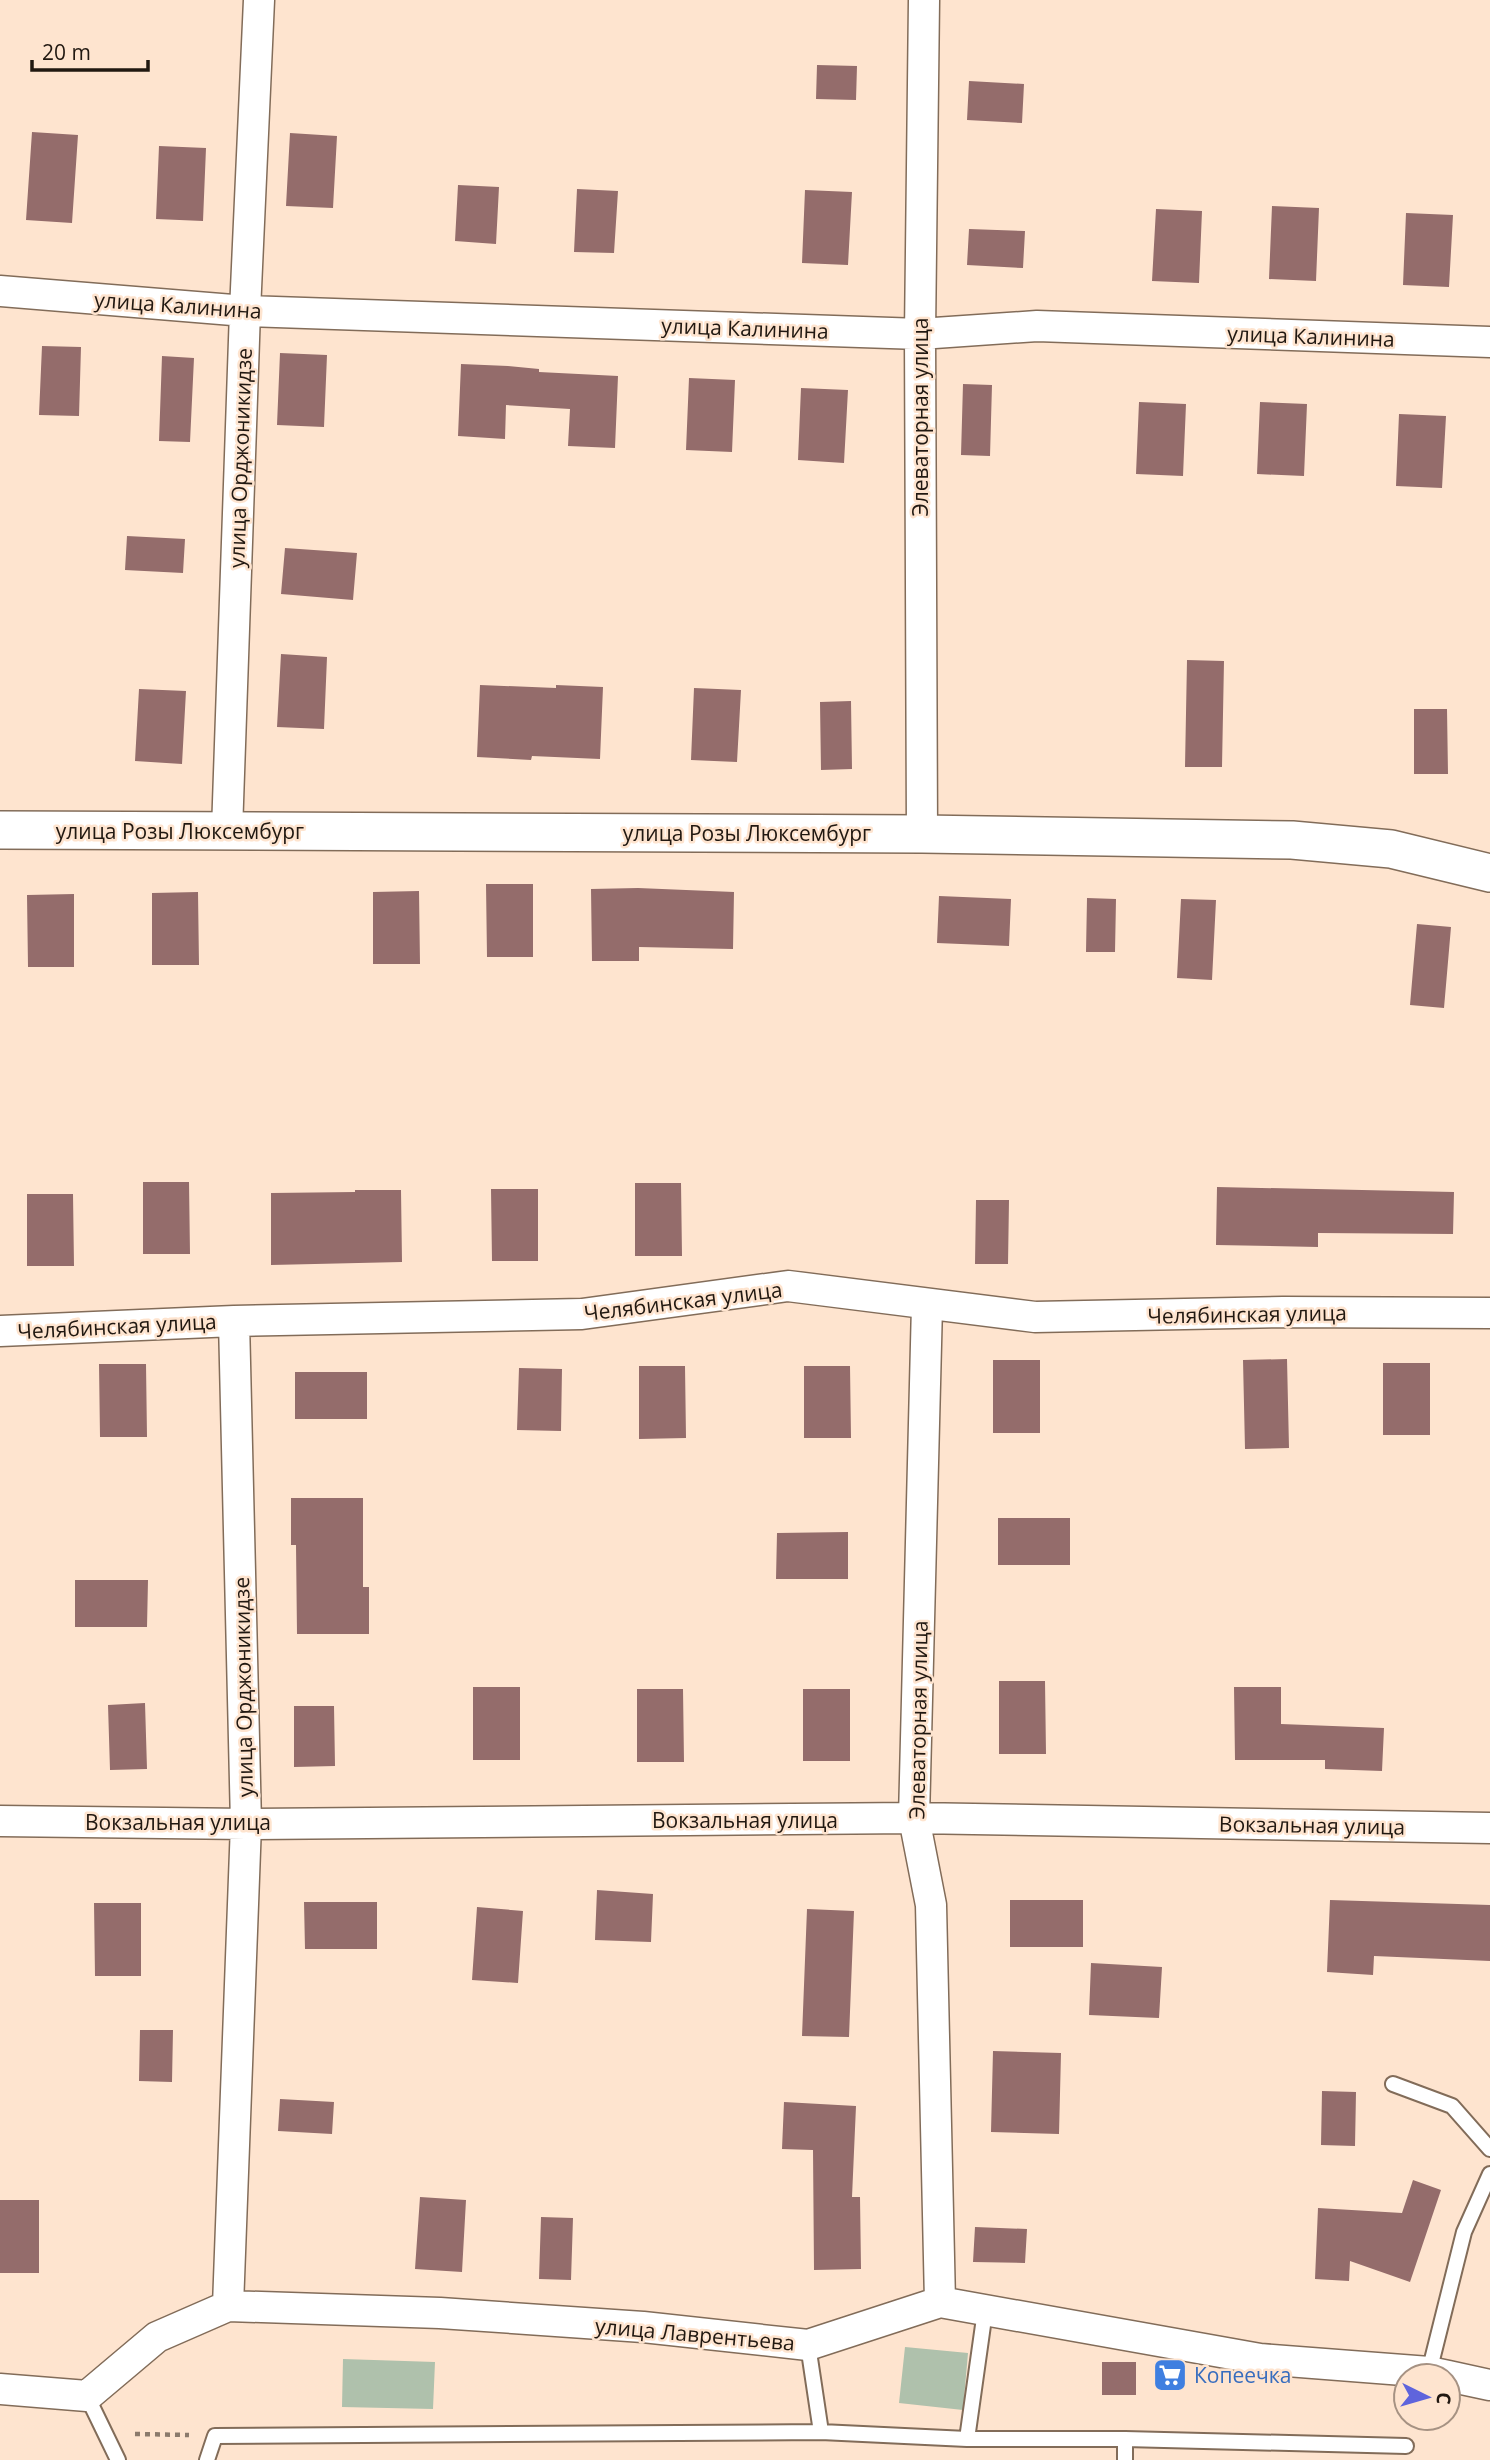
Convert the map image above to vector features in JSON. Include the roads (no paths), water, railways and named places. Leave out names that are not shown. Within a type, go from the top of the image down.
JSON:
[{"type":"street","name":"улица Орджоникидзе","points":[[227,831],[259,0]]},
{"type":"street","name":"Элеваторная улица","points":[[922,834],[920,334],[924,0]]},
{"type":"street","name":"улица Калинина","points":[[0,291],[245,311],[920,334],[1037,326],[1490,342]]},
{"type":"street","name":"улица Розы Люксембург","points":[[0,830],[922,834],[1292,839],[1391,849],[1490,873]]},
{"type":"street","name":"Челябинская улица","points":[[0,1331],[234,1321],[582,1314],[788,1286],[1035,1317],[1283,1312],[1490,1313]]},
{"type":"street","name":"Элеваторная улица","points":[[927,1305],[914,1818],[931,1905],[940,2302]]},
{"type":"street","name":"улица Орджоникидзе","points":[[228,2306],[246,1824],[234,1321]]},
{"type":"street","name":"Вокзальная улица","points":[[0,1821],[246,1824],[914,1818],[1490,1828]]},
{"type":"street","name":"улица Лаврентьева","points":[[87,2396],[157,2337],[228,2306],[468,2315],[643,2327],[808,2345],[940,2302],[1260,2359],[1392,2371]]},
{"type":"street","name":"улица Лаврентьева","points":[[1462,2379],[1490,2385]]},
{"type":"street","points":[[0,2389],[87,2396]]},
{"type":"lane","points":[[1393,2084],[1452,2106],[1490,2149]]},
{"type":"lane","points":[[1443,2362],[1464,2232],[1490,2174]]},
{"type":"lane","points":[[967,2439],[985,2311]]},
{"type":"lane","points":[[808,2345],[821,2432]]},
{"type":"lane","points":[[87,2396],[118,2460]]},
{"type":"lane","points":[[207,2460],[215,2435],[821,2432],[967,2439],[1125,2439],[1406,2446]]},
{"type":"lane","points":[[1125,2439],[1125,2460]]},
{"type":"place","name":"Копеечка","points":[[1170,2375]]}]
